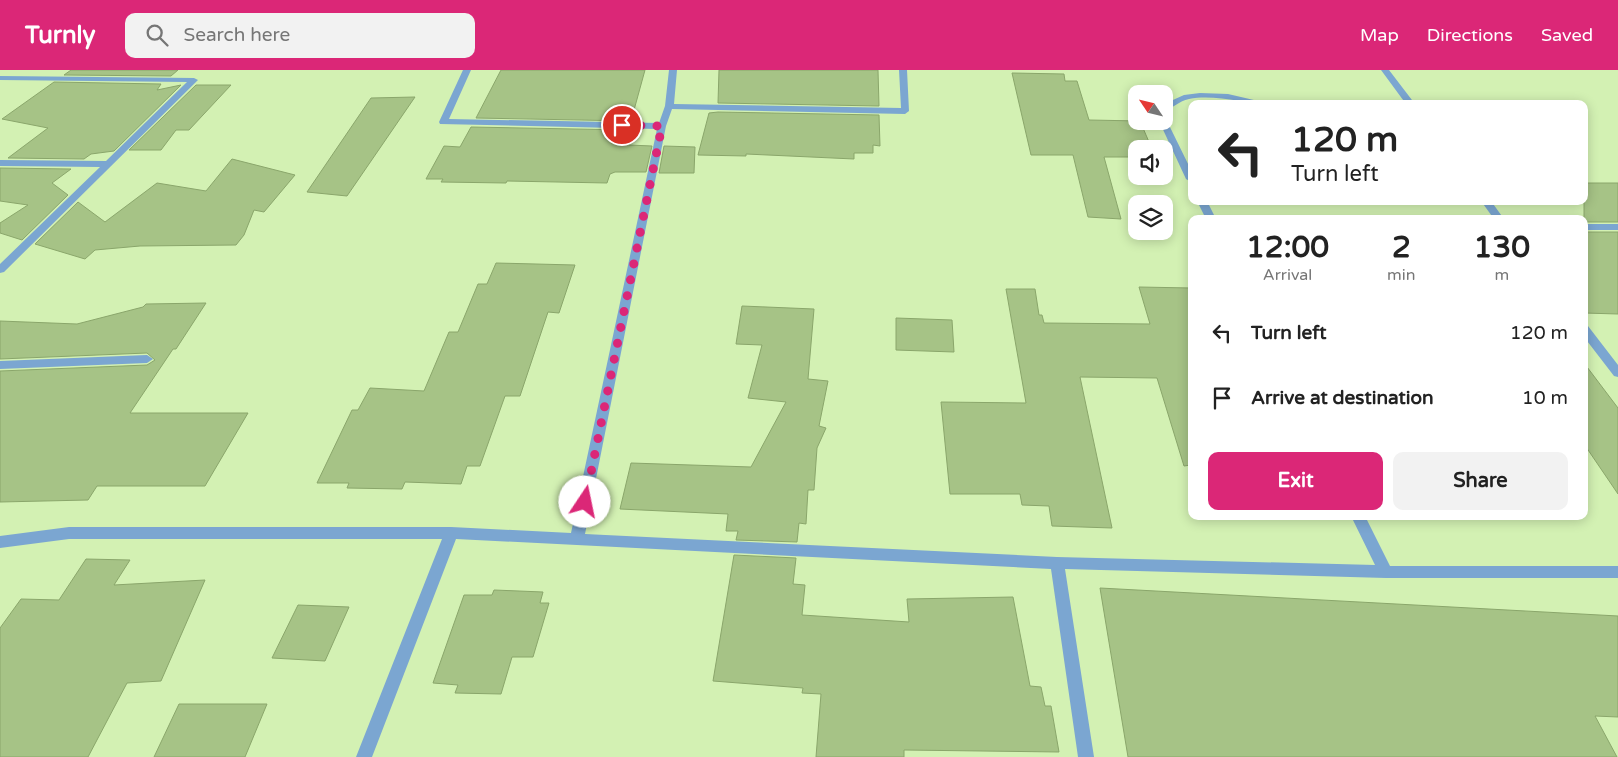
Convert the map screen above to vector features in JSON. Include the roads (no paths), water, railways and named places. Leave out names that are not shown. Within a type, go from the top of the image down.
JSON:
[{"type":"street","points":[[467,70],[443,122],[662,126]]},
{"type":"street","points":[[577,540],[662,126],[669,106],[673,70]]},
{"type":"street","points":[[669,106],[905,111],[903,70]]},
{"type":"street","points":[[1385,70],[1408,100]]},
{"type":"street","points":[[0,78],[194,80],[0,270]]},
{"type":"street","points":[[1173,101],[1194,95],[1235,100]]},
{"type":"street","points":[[1167,130],[1188,173]]},
{"type":"street","points":[[0,163],[108,164]]},
{"type":"street","points":[[1588,227],[1618,227]]},
{"type":"street","points":[[1588,334],[1618,373]]},
{"type":"street","points":[[0,365],[147,359]]},
{"type":"street","points":[[1360,520],[1386,572]]},
{"type":"street","points":[[0,542],[69,533],[450,534],[1057,563],[1386,572],[1618,572]]},
{"type":"street","points":[[364,757],[450,534]]},
{"type":"street","points":[[1057,563],[1086,757]]}]
